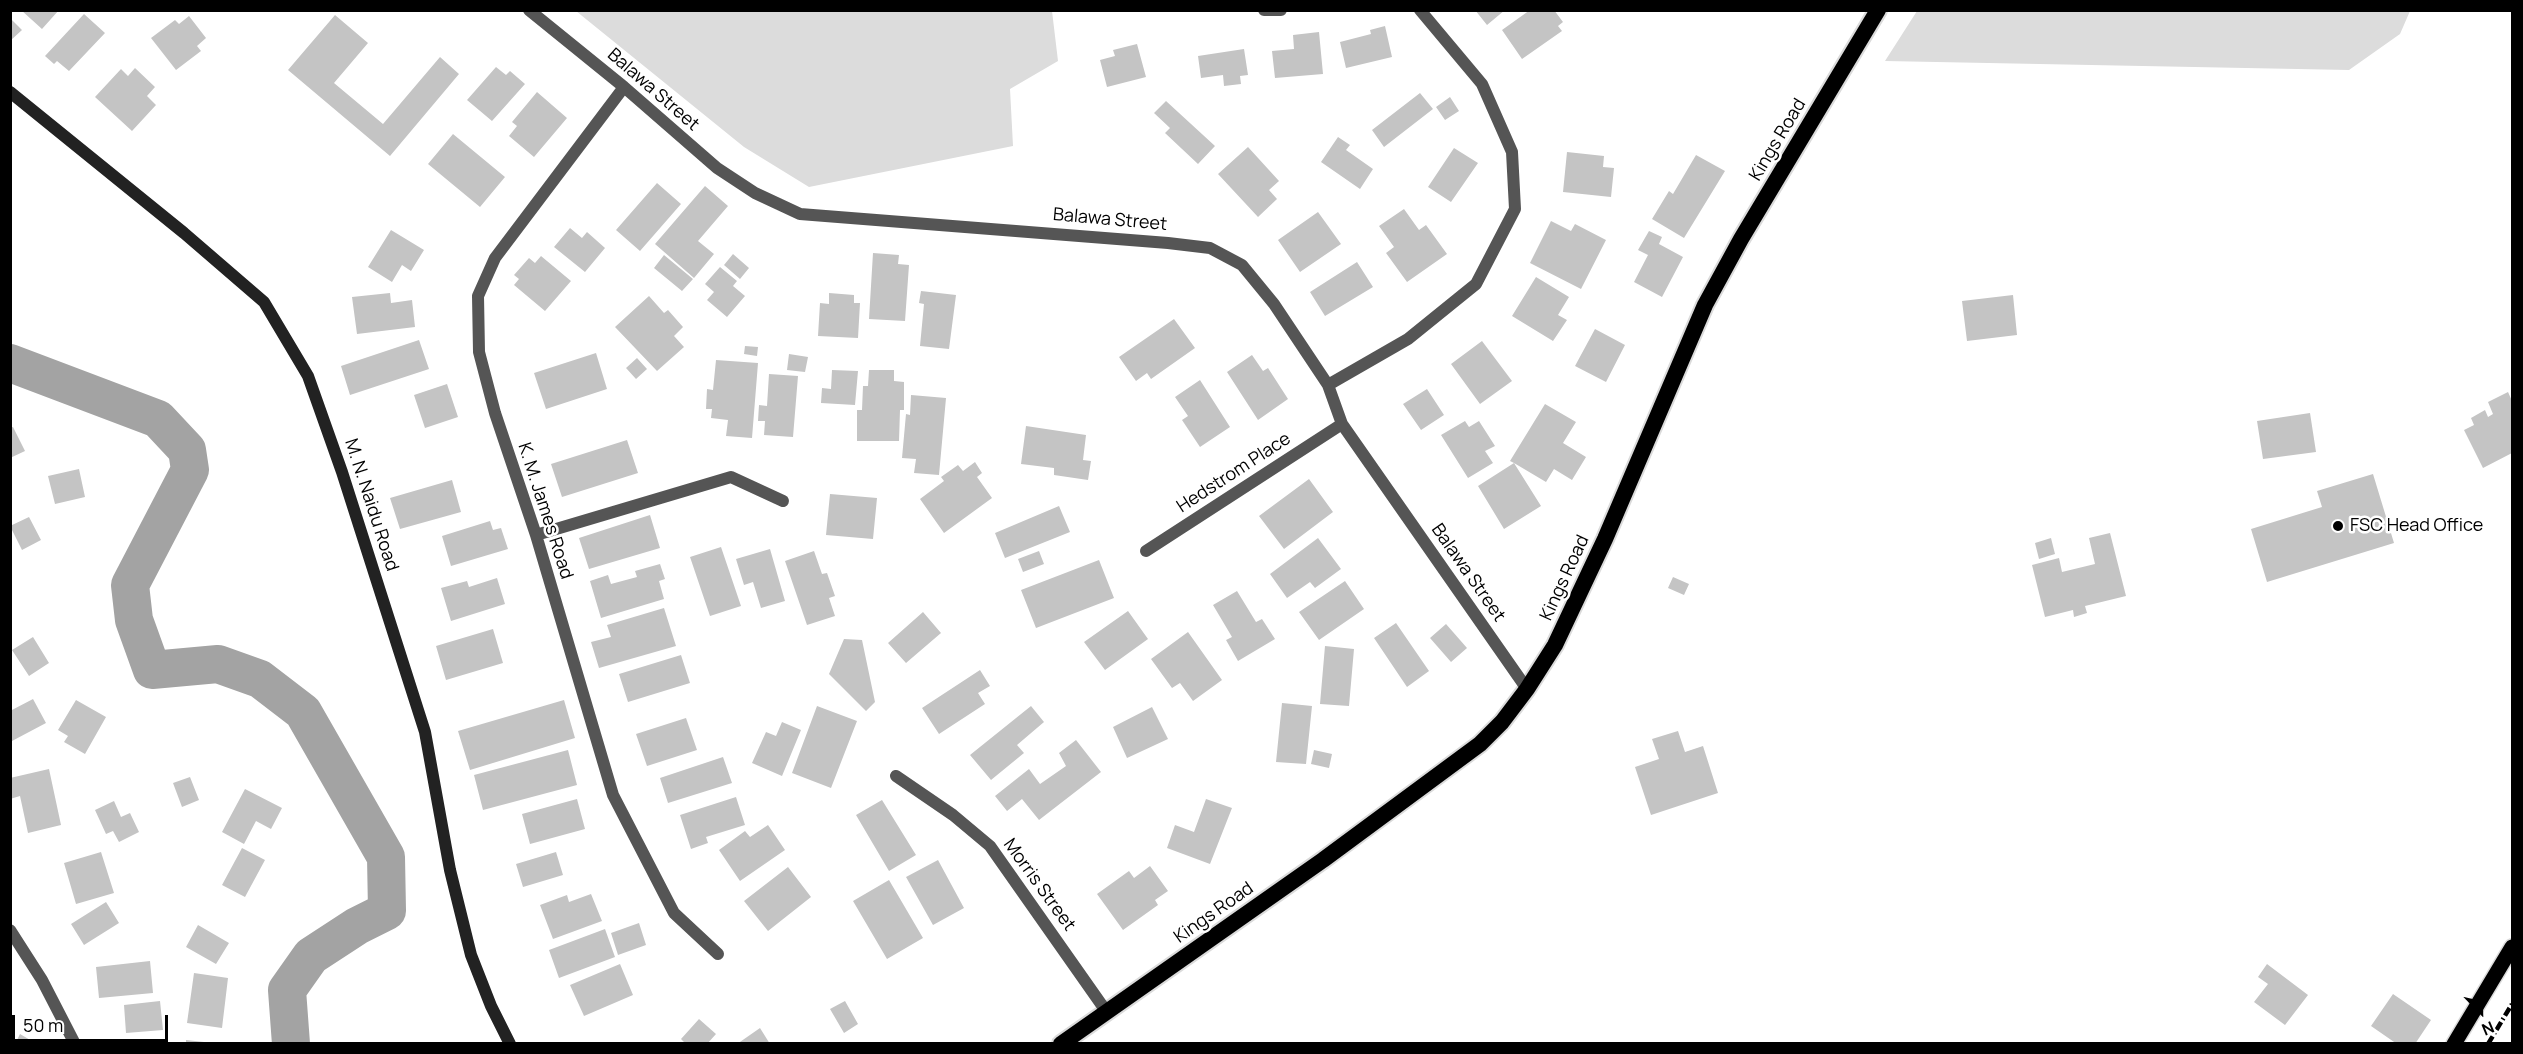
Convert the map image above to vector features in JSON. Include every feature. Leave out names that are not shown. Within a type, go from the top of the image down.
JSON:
[{"type":"highway","name":"Kings Road","points":[[1061,1044],[1323,861],[1480,744],[1502,722],[1527,689],[1555,645],[1585,582],[1706,305],[1741,239],[1878,10]]},
{"type":"main road","name":"M. N. Naidu Road","points":[[10,92],[184,233],[264,302],[308,376],[342,472],[425,732],[450,870],[471,955],[491,1006],[510,1044]]},
{"type":"main road","points":[[2454,1044],[2512,947]]},
{"type":"street","name":"Balawa Street","points":[[529,10],[624,87],[717,168],[755,193],[800,214],[1168,243],[1210,248],[1242,265],[1274,304],[1328,385],[1342,424],[1527,689]]},
{"type":"street","points":[[1264,10],[1281,10]]},
{"type":"street","points":[[1328,385],[1408,339],[1476,284],[1515,209],[1512,152],[1482,84],[1420,10]]},
{"type":"street","name":"K. M. James Road","points":[[624,87],[495,258],[478,296],[479,352],[495,413],[536,535],[613,795],[675,913],[718,954]]},
{"type":"street","name":"Hedstrom Place","points":[[1146,551],[1342,424]]},
{"type":"street","points":[[536,535],[731,477],[783,501]]},
{"type":"street","name":"Morris Street","points":[[896,776],[953,814],[990,846],[1107,1011]]},
{"type":"street","points":[[10,930],[42,980],[75,1044]]},
{"type":"shaded area","points":[[576,11],[1052,11],[1058,61],[1010,89],[1013,146],[809,187],[744,147]]},
{"type":"shaded area","points":[[1917,11],[2410,11],[2400,34],[2349,70],[1885,61]]},
{"type":"building","points":[[21,10],[59,10],[42,29]]},
{"type":"building","points":[[1475,10],[1505,10],[1487,25]]},
{"type":"building","points":[[1530,10],[1554,10],[1563,22],[1558,26],[1562,31],[1522,59],[1502,30]]},
{"type":"building","points":[[84,14],[105,33],[69,71],[57,61],[54,64],[45,56]]},
{"type":"building","points":[[335,15],[368,43],[334,83],[383,124],[440,57],[459,74],[390,156],[288,70]]},
{"type":"building","points":[[189,16],[206,38],[197,46],[201,51],[176,70],[151,38],[175,20],[179,24]]},
{"type":"building","points":[[10,18],[22,30],[10,41]]},
{"type":"building","points":[[1385,26],[1392,57],[1346,68],[1340,42],[1371,34],[1370,30]]},
{"type":"building","points":[[1319,32],[1323,74],[1275,78],[1272,51],[1294,49],[1293,35]]},
{"type":"building","points":[[1137,44],[1146,77],[1107,87],[1100,60],[1115,56],[1113,50]]},
{"type":"building","points":[[1244,49],[1248,75],[1240,76],[1241,84],[1224,86],[1223,75],[1201,78],[1198,56]]},
{"type":"building","points":[[496,67],[506,75],[510,71],[525,84],[492,121],[467,100]]},
{"type":"building","points":[[135,68],[155,87],[147,96],[156,105],[132,131],[95,97],[121,69],[128,76]]},
{"type":"building","points":[[537,92],[567,118],[534,157],[509,136],[517,126],[512,122]]},
{"type":"building","points":[[1420,93],[1433,109],[1384,147],[1372,130]]},
{"type":"building","points":[[1450,97],[1459,111],[1445,120],[1436,107]]},
{"type":"building","points":[[1166,101],[1215,146],[1198,164],[1165,133],[1170,128],[1154,113]]},
{"type":"building","points":[[453,134],[505,177],[480,207],[428,164]]},
{"type":"building","points":[[1338,137],[1350,145],[1346,150],[1373,169],[1360,189],[1321,162]]},
{"type":"building","points":[[1248,147],[1279,181],[1269,190],[1277,199],[1258,217],[1218,174]]},
{"type":"building","points":[[1454,148],[1478,163],[1451,202],[1428,187]]},
{"type":"building","points":[[1567,152],[1604,156],[1603,167],[1614,168],[1611,197],[1563,192]]},
{"type":"building","points":[[1696,155],[1725,171],[1684,238],[1652,219],[1669,191],[1673,194]]},
{"type":"building","points":[[657,183],[681,204],[640,251],[616,230]]},
{"type":"building","points":[[705,186],[728,206],[698,241],[714,254],[694,278],[655,244]]},
{"type":"building","points":[[1404,209],[1419,230],[1426,225],[1447,254],[1407,282],[1386,253],[1394,247],[1379,226]]},
{"type":"building","points":[[1318,212],[1341,244],[1300,272],[1278,240]]},
{"type":"building","points":[[1551,221],[1571,231],[1575,224],[1606,240],[1581,289],[1530,263]]},
{"type":"building","points":[[570,228],[582,238],[587,232],[605,248],[585,272],[554,247]]},
{"type":"building","points":[[391,230],[424,250],[411,271],[402,265],[392,282],[368,267]]},
{"type":"building","points":[[1649,231],[1662,237],[1659,244],[1683,257],[1662,297],[1634,282],[1648,255],[1638,250]]},
{"type":"building","points":[[873,253],[899,255],[898,264],[909,265],[905,321],[869,319]]},
{"type":"building","points":[[733,254],[749,268],[740,279],[724,265]]},
{"type":"building","points":[[664,255],[693,279],[682,291],[654,268]]},
{"type":"building","points":[[541,256],[571,281],[545,311],[514,285],[519,279],[514,275],[529,258],[535,263]]},
{"type":"building","points":[[1357,262],[1373,287],[1325,316],[1310,292]]},
{"type":"building","points":[[720,267],[737,281],[733,286],[745,296],[727,317],[707,300],[714,292],[705,284]]},
{"type":"building","points":[[1536,277],[1569,297],[1558,315],[1567,320],[1553,341],[1512,316]]},
{"type":"building","points":[[921,291],[956,295],[949,349],[920,346],[924,304],[919,303]]},
{"type":"building","points":[[390,293],[391,303],[412,300],[415,327],[357,334],[352,297]]},
{"type":"building","points":[[829,293],[854,295],[854,303],[860,303],[858,338],[818,336],[820,303],[829,304]]},
{"type":"building","points":[[2013,295],[2017,335],[1967,341],[1962,301]]},
{"type":"building","points":[[649,296],[664,313],[668,310],[683,327],[674,336],[684,347],[657,371],[615,327]]},
{"type":"building","points":[[1174,319],[1195,348],[1151,379],[1147,373],[1136,381],[1119,357]]},
{"type":"building","points":[[1595,329],[1625,345],[1606,382],[1575,366]]},
{"type":"building","points":[[419,340],[429,369],[350,395],[341,366]]},
{"type":"building","points":[[1482,341],[1512,381],[1480,404],[1451,364]]},
{"type":"building","points":[[745,346],[758,347],[757,356],[744,354]]},
{"type":"building","points":[[596,353],[607,389],[546,409],[534,373]]},
{"type":"building","points":[[789,354],[808,357],[805,372],[787,370]]},
{"type":"building","points":[[1252,355],[1263,371],[1268,368],[1288,399],[1258,420],[1227,372]]},
{"type":"building","points":[[637,358],[647,369],[636,379],[626,368]]},
{"type":"building","points":[[716,360],[758,363],[752,438],[726,436],[728,420],[711,418],[712,409],[706,409],[707,389],[713,390]]},
{"type":"building","points":[[832,370],[858,371],[855,405],[821,403],[822,388],[831,389]]},
{"type":"building","points":[[869,370],[894,370],[894,381],[904,382],[904,410],[900,410],[899,441],[857,441],[857,410],[862,410],[863,386],[868,386]]},
{"type":"building","points":[[769,374],[798,376],[793,437],[764,435],[765,421],[758,421],[759,405],[767,406]]},
{"type":"building","points":[[1200,380],[1230,427],[1200,447],[1182,420],[1188,416],[1175,397]]},
{"type":"building","points":[[447,384],[458,417],[425,428],[414,395]]},
{"type":"building","points":[[1427,389],[1444,415],[1421,430],[1403,404]]},
{"type":"building","points":[[2508,392],[2512,401],[2512,453],[2483,468],[2464,430],[2474,425],[2471,418],[2485,410],[2488,417],[2493,414],[2488,402]]},
{"type":"building","points":[[911,395],[946,398],[939,475],[914,473],[916,459],[902,458],[906,414],[910,415]]},
{"type":"building","points":[[1545,404],[1576,422],[1563,443],[1586,457],[1572,480],[1554,469],[1546,482],[1510,461]]},
{"type":"building","points":[[2310,413],[2316,452],[2263,459],[2257,421]]},
{"type":"building","points":[[1465,421],[1469,427],[1479,421],[1495,446],[1485,451],[1493,463],[1468,478],[1441,435]]},
{"type":"building","points":[[1026,426],[1086,435],[1083,460],[1091,461],[1088,480],[1054,475],[1054,468],[1021,464]]},
{"type":"building","points":[[13,427],[25,451],[10,458],[10,428]]},
{"type":"building","points":[[627,440],[638,473],[562,497],[551,464]]},
{"type":"building","points":[[975,462],[982,473],[977,477],[992,498],[944,533],[920,499],[944,481],[941,477],[958,465],[963,471]]},
{"type":"building","points":[[1514,463],[1541,506],[1504,529],[1478,486]]},
{"type":"building","points":[[79,469],[85,497],[55,504],[48,476]]},
{"type":"building","points":[[2373,474],[2394,543],[2267,582],[2251,529],[2322,507],[2317,491]]},
{"type":"building","points":[[1309,479],[1333,512],[1284,549],[1259,516]]},
{"type":"building","points":[[452,480],[461,512],[400,529],[390,498]]},
{"type":"building","points":[[830,494],[877,498],[873,539],[826,535]]},
{"type":"building","points":[[1059,506],[1070,532],[1005,558],[995,533]]},
{"type":"building","points":[[650,515],[660,548],[589,569],[579,538]]},
{"type":"building","points":[[29,517],[41,540],[22,550],[10,526]]},
{"type":"building","points":[[490,521],[493,530],[501,528],[508,549],[451,566],[442,536]]},
{"type":"building","points":[[2110,533],[2126,596],[2085,606],[2087,613],[2074,617],[2073,610],[2045,617],[2032,565],[2059,558],[2062,572],[2095,564],[2089,538]]},
{"type":"building","points":[[1318,538],[1341,569],[1315,588],[1310,582],[1287,598],[1270,574]]},
{"type":"building","points":[[2051,538],[2055,554],[2039,559],[2035,543]]},
{"type":"building","points":[[721,547],[741,606],[710,616],[690,557]]},
{"type":"building","points":[[770,549],[785,601],[761,608],[753,582],[744,585],[736,559]]},
{"type":"building","points":[[814,551],[822,574],[827,573],[835,596],[829,598],[835,616],[807,625],[785,561]]},
{"type":"building","points":[[1039,551],[1044,564],[1023,572],[1018,559]]},
{"type":"building","points":[[1099,560],[1114,598],[1036,628],[1021,590]]},
{"type":"building","points":[[660,564],[665,579],[659,581],[664,599],[601,618],[590,581],[608,575],[611,584],[637,577],[635,571]]},
{"type":"building","points":[[1673,577],[1689,584],[1684,595],[1668,588]]},
{"type":"building","points":[[497,578],[505,604],[451,621],[441,588],[467,581],[469,587]]},
{"type":"building","points":[[1345,581],[1364,609],[1319,640],[1299,612]]},
{"type":"building","points":[[1237,591],[1256,622],[1262,619],[1275,639],[1238,661],[1226,640],[1232,637],[1213,605]]},
{"type":"building","points":[[664,608],[676,646],[599,668],[591,642],[611,637],[607,625]]},
{"type":"building","points":[[1128,611],[1148,639],[1105,670],[1084,642]]},
{"type":"building","points":[[923,612],[941,633],[906,663],[888,643]]},
{"type":"building","points":[[1396,623],[1429,671],[1407,687],[1374,638]]},
{"type":"building","points":[[1446,624],[1467,648],[1451,662],[1430,638]]},
{"type":"building","points":[[493,629],[503,663],[446,680],[436,646]]},
{"type":"building","points":[[1188,632],[1222,680],[1193,701],[1180,683],[1172,688],[1151,659]]},
{"type":"building","points":[[33,637],[49,663],[29,676],[12,650]]},
{"type":"building","points":[[844,639],[862,640],[875,702],[866,711],[829,674]]},
{"type":"building","points":[[1325,646],[1354,649],[1349,706],[1320,704]]},
{"type":"building","points":[[681,655],[690,683],[628,702],[619,674]]},
{"type":"building","points":[[980,670],[990,686],[978,693],[985,704],[939,734],[922,708]]},
{"type":"building","points":[[33,699],[46,723],[12,741],[10,711]]},
{"type":"building","points":[[76,700],[106,717],[85,754],[64,742],[68,736],[58,730]]},
{"type":"building","points":[[564,700],[575,738],[470,770],[458,731]]},
{"type":"building","points":[[1282,703],[1312,706],[1306,764],[1276,762]]},
{"type":"building","points":[[817,706],[857,721],[831,788],[792,773]]},
{"type":"building","points":[[1031,706],[1044,722],[1017,745],[1024,753],[991,780],[970,755]]},
{"type":"building","points":[[1152,707],[1168,739],[1127,758],[1113,727]]},
{"type":"building","points":[[686,718],[697,750],[647,766],[636,734]]},
{"type":"building","points":[[782,722],[801,730],[782,776],[752,763],[766,732],[776,736]]},
{"type":"building","points":[[1678,731],[1685,752],[1703,746],[1718,793],[1651,815],[1635,767],[1659,759],[1652,739]]},
{"type":"building","points":[[1076,740],[1101,772],[1039,820],[1022,799],[1007,811],[995,796],[1029,769],[1040,784],[1066,766],[1059,753]]},
{"type":"building","points":[[568,750],[577,785],[483,810],[474,775]]},
{"type":"building","points":[[1314,750],[1332,754],[1329,768],[1311,764]]},
{"type":"building","points":[[723,757],[732,783],[668,803],[660,778]]},
{"type":"building","points":[[49,769],[61,825],[28,833],[20,796],[10,799],[10,778]]},
{"type":"building","points":[[190,777],[199,800],[182,807],[173,783]]},
{"type":"building","points":[[245,789],[282,808],[271,829],[256,821],[244,844],[222,832]]},
{"type":"building","points":[[736,797],[745,825],[706,837],[708,843],[691,849],[680,815]]},
{"type":"building","points":[[577,799],[585,829],[530,844],[522,814]]},
{"type":"building","points":[[1206,799],[1232,808],[1210,864],[1167,848],[1175,825],[1194,832]]},
{"type":"building","points":[[882,800],[916,855],[889,871],[856,815]]},
{"type":"building","points":[[114,801],[121,817],[130,813],[139,832],[119,842],[113,831],[106,834],[95,810]]},
{"type":"building","points":[[768,825],[785,850],[740,881],[719,850],[745,831],[750,837]]},
{"type":"building","points":[[242,848],[265,860],[245,897],[222,885]]},
{"type":"building","points":[[101,852],[114,893],[76,904],[64,863]]},
{"type":"building","points":[[556,852],[563,875],[523,887],[516,864]]},
{"type":"building","points":[[938,860],[964,908],[933,925],[906,877]]},
{"type":"building","points":[[1150,866],[1168,891],[1155,900],[1158,905],[1123,930],[1097,894],[1129,871],[1134,878]]},
{"type":"building","points":[[788,867],[811,897],[768,931],[744,901]]},
{"type":"building","points":[[889,880],[923,938],[887,959],[853,901]]},
{"type":"building","points":[[591,894],[602,921],[553,939],[540,905],[567,895],[569,902]]},
{"type":"building","points":[[106,902],[119,923],[84,945],[71,924]]},
{"type":"building","points":[[639,923],[646,945],[618,955],[611,933]]},
{"type":"building","points":[[198,925],[229,943],[216,964],[186,947]]},
{"type":"building","points":[[605,929],[615,957],[559,978],[549,950]]},
{"type":"building","points":[[150,961],[153,993],[99,998],[96,967]]},
{"type":"building","points":[[620,964],[633,995],[584,1016],[570,985]]},
{"type":"building","points":[[2267,964],[2308,995],[2285,1025],[2254,1002],[2268,984],[2258,977]]},
{"type":"building","points":[[194,973],[228,978],[222,1028],[187,1023]]},
{"type":"building","points":[[2393,994],[2431,1020],[2415,1044],[2397,1044],[2371,1026]]},
{"type":"building","points":[[160,1001],[163,1030],[126,1033],[124,1005]]},
{"type":"building","points":[[845,1001],[858,1024],[844,1033],[830,1009]]},
{"type":"building","points":[[699,1019],[716,1034],[707,1044],[686,1044],[681,1039]]},
{"type":"building","points":[[760,1028],[770,1044],[737,1044]]},
{"type":"building","points":[[20,1034],[37,1044],[15,1044]]},
{"type":"building","points":[[186,1040],[204,1042],[204,1044],[186,1044]]},
{"type":"waterway","points":[[10,363],[158,419],[187,450],[190,470],[130,585],[134,620],[152,670],[218,664],[260,679],[303,712],[386,857],[387,911],[357,926],[311,956],[287,990],[291,1044]]},
{"type":"railway","points":[[2488,1044],[2512,1004]]},
{"type":"place","name":"FSC Head Office","points":[[2338,526]]}]
